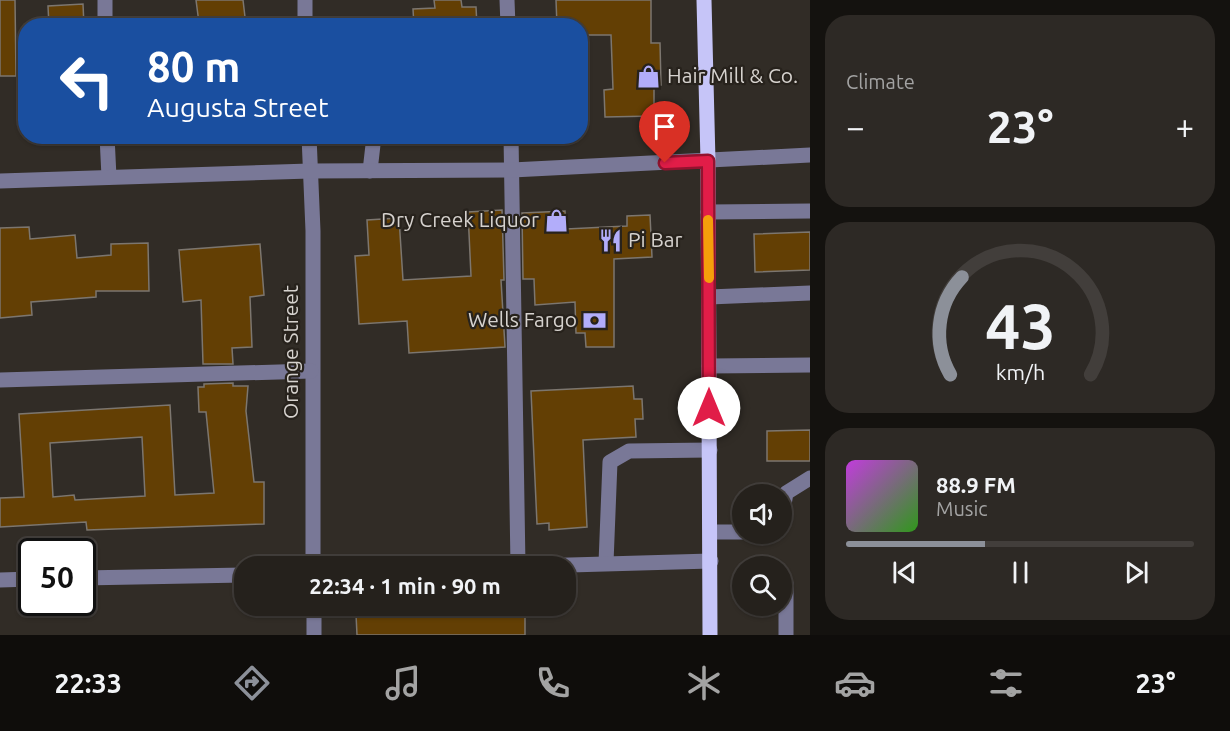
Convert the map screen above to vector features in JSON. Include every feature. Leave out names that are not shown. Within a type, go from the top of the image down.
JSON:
[{"type":"main road","points":[[704,0],[708,161],[710,635]]},
{"type":"street","points":[[105,0],[105,18]]},
{"type":"street","points":[[305,0],[305,18]]},
{"type":"street","points":[[507,0],[508,18]]},
{"type":"street","points":[[107,144],[109,177]]},
{"type":"street","name":"Orange Street","points":[[309,144],[313,231],[311,371],[313,556]]},
{"type":"street","points":[[370,171],[373,144]]},
{"type":"street","points":[[511,144],[518,556]]},
{"type":"street","points":[[0,181],[310,171],[512,170],[810,155]]},
{"type":"street","points":[[708,212],[810,211]]},
{"type":"street","points":[[709,297],[810,293]]},
{"type":"street","points":[[709,366],[810,365]]},
{"type":"street","points":[[0,380],[311,371]]},
{"type":"street","points":[[606,563],[610,462],[629,452],[710,450]]},
{"type":"street","points":[[792,490],[810,478]]},
{"type":"street","points":[[711,532],[732,532]]},
{"type":"street","points":[[576,564],[711,561]]},
{"type":"street","points":[[96,578],[234,575]]},
{"type":"street","points":[[0,580],[18,579]]},
{"type":"street","points":[[314,616],[314,635]]},
{"type":"street","points":[[786,616],[786,635]]},
{"type":"building","points":[[0,0],[15,0],[16,76],[0,76]]},
{"type":"building","points":[[196,0],[243,0],[245,17],[198,18]]},
{"type":"building","points":[[434,0],[461,0],[462,7],[476,7],[477,18],[414,18],[413,9],[435,8]]},
{"type":"building","points":[[556,0],[651,0],[651,43],[660,43],[661,85],[654,85],[654,116],[605,117],[604,90],[613,89],[611,35],[588,35],[588,18],[557,18]]},
{"type":"building","points":[[83,4],[84,18],[49,18],[48,6]]},
{"type":"building","points":[[502,210],[504,280],[501,280],[505,347],[409,353],[407,321],[359,324],[355,256],[369,255],[367,220],[399,218],[403,280],[471,276],[468,212]]},
{"type":"building","points":[[565,211],[566,229],[627,226],[627,216],[650,215],[652,257],[614,259],[614,347],[586,347],[585,333],[576,333],[575,302],[535,305],[534,279],[523,279],[522,213]]},
{"type":"building","points":[[29,227],[30,239],[75,235],[77,258],[111,255],[111,244],[148,243],[149,291],[96,291],[96,297],[31,302],[32,315],[0,318],[0,228]]},
{"type":"building","points":[[810,232],[810,270],[755,272],[754,234]]},
{"type":"building","points":[[260,244],[264,295],[250,297],[252,347],[232,348],[233,364],[203,364],[201,300],[183,302],[179,250]]},
{"type":"building","points":[[233,383],[233,386],[248,386],[246,411],[254,482],[264,482],[264,524],[87,530],[86,522],[0,527],[0,498],[24,497],[19,414],[170,405],[175,495],[214,493],[206,412],[199,412],[198,387],[204,387],[204,384]],"holes":[[[142,437],[145,496],[75,500],[74,495],[53,497],[50,443]]]},
{"type":"building","points":[[633,386],[634,399],[642,399],[643,419],[635,419],[636,437],[583,440],[587,527],[549,530],[549,523],[537,524],[531,391]]},
{"type":"building","points":[[810,430],[810,461],[767,461],[767,431]]},
{"type":"building","points":[[356,616],[525,616],[525,635],[357,635]]},
{"type":"slow traffic","points":[[708,220],[709,278]]},
{"type":"place","name":"Hair Mill & Co.","points":[[649,76]]},
{"type":"place","name":"Dry Creek Liquor","points":[[557,220]]},
{"type":"place","name":"Pi Bar","points":[[610,240]]},
{"type":"place","name":"Wells Fargo","points":[[595,320]]},
{"type":"route","points":[[665,163],[708,161],[709,408]]}]
